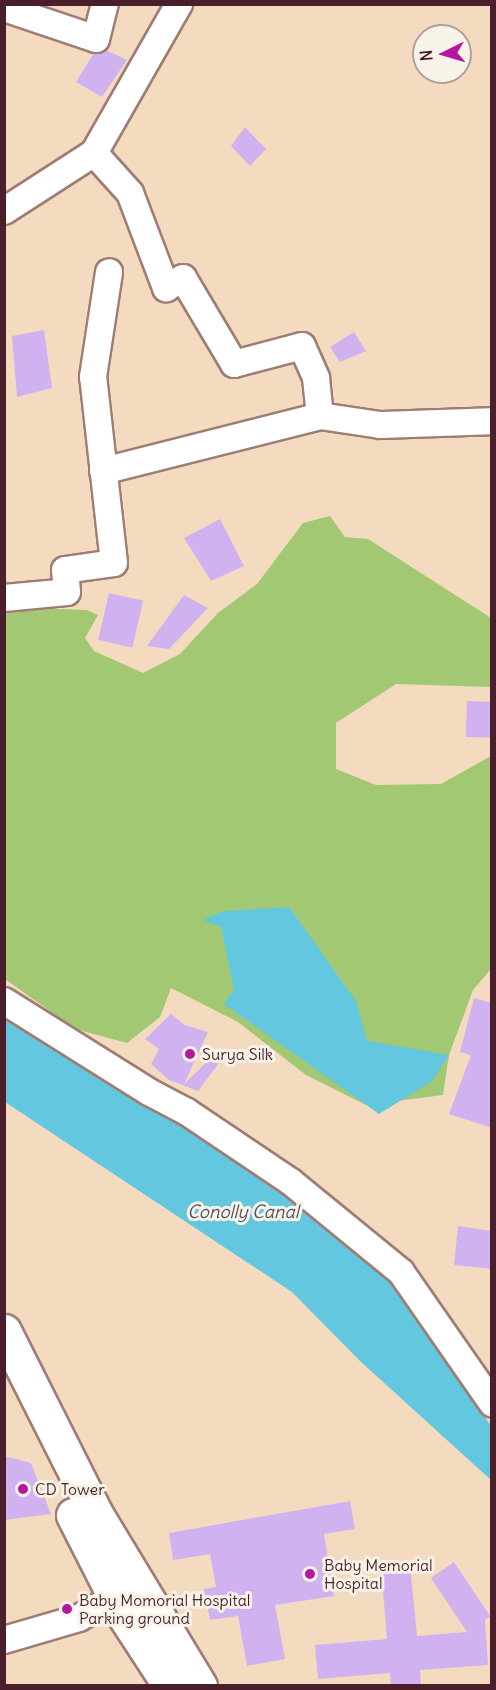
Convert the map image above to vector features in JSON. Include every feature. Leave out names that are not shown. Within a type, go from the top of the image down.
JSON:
[{"type":"main road","points":[[4,1331],[96,1514],[130,1607],[200,1686]]},
{"type":"main road","points":[[4,1375],[130,1607],[170,1686]]},
{"type":"street","points":[[4,8],[96,39],[105,4]]},
{"type":"street","points":[[4,211],[94,153],[179,4]]},
{"type":"street","points":[[94,153],[130,193],[166,288],[183,278],[234,364],[302,346],[316,378],[320,416]]},
{"type":"street","points":[[4,598],[68,592],[65,570],[114,563],[93,377],[109,272]]},
{"type":"street","points":[[104,471],[320,416],[380,425],[492,421]]},
{"type":"street","points":[[4,1001],[149,1092],[187,1112],[291,1182],[401,1272],[492,1403]]},
{"type":"street","points":[[4,1640],[79,1618],[130,1607]]},
{"type":"green space","points":[[330,516],[345,537],[368,539],[491,618],[491,687],[396,684],[336,723],[336,769],[376,785],[441,784],[491,756],[491,969],[473,990],[449,1055],[443,1095],[366,1105],[306,1075],[238,1022],[171,988],[160,1017],[127,1043],[75,1029],[5,979],[5,607],[87,610],[98,615],[85,638],[94,651],[143,673],[180,654],[218,613],[257,584],[303,523]]},
{"type":"water","points":[[289,907],[356,1001],[367,1041],[449,1055],[432,1081],[379,1114],[224,1004],[234,989],[221,927],[202,920],[224,911]]},
{"type":"water","name":"Conolly Canal","points":[[4,1015],[272,1183],[396,1287],[491,1426],[491,1480],[360,1361],[292,1292],[5,1102]]},
{"type":"building","points":[[106,50],[127,60],[102,97],[76,82],[94,53]]},
{"type":"building","points":[[245,127],[266,149],[250,166],[231,146]]},
{"type":"building","points":[[44,330],[52,388],[17,397],[12,336]]},
{"type":"building","points":[[354,332],[366,351],[340,362],[330,347]]},
{"type":"building","points":[[220,519],[244,566],[211,581],[184,538]]},
{"type":"building","points":[[109,593],[143,601],[132,648],[98,640]]},
{"type":"building","points":[[184,595],[208,608],[169,649],[147,646]]},
{"type":"building","points":[[467,701],[492,702],[491,738],[466,737]]},
{"type":"building","points":[[474,998],[492,1003],[492,1128],[449,1114],[471,1055],[460,1052]]},
{"type":"building","name":"Surya Silk","points":[[171,1014],[185,1025],[208,1032],[184,1084],[219,1050],[225,1055],[198,1091],[169,1080],[151,1064],[159,1049],[145,1039]]},
{"type":"building","points":[[458,1226],[492,1231],[492,1269],[454,1265]]},
{"type":"building","name":"CD Tower","points":[[4,1456],[31,1463],[51,1514],[4,1520]]},
{"type":"building","points":[[350,1501],[355,1529],[324,1534],[334,1596],[275,1605],[285,1659],[247,1666],[238,1616],[210,1620],[204,1589],[216,1587],[210,1554],[173,1560],[169,1533]]},
{"type":"building","points":[[454,1562],[490,1616],[485,1620],[488,1665],[420,1670],[421,1686],[391,1686],[390,1673],[318,1679],[315,1645],[387,1639],[381,1567],[410,1564],[417,1636],[467,1632],[431,1578]]},
{"type":"place","name":"Surya Silk","points":[[190,1054]]},
{"type":"place","name":"CD Tower","points":[[23,1489]]},
{"type":"place","name":"Baby Memorial Hospital","points":[[310,1574]]},
{"type":"place","name":"Baby Momorial Hospital Parking ground","points":[[67,1609]]}]
